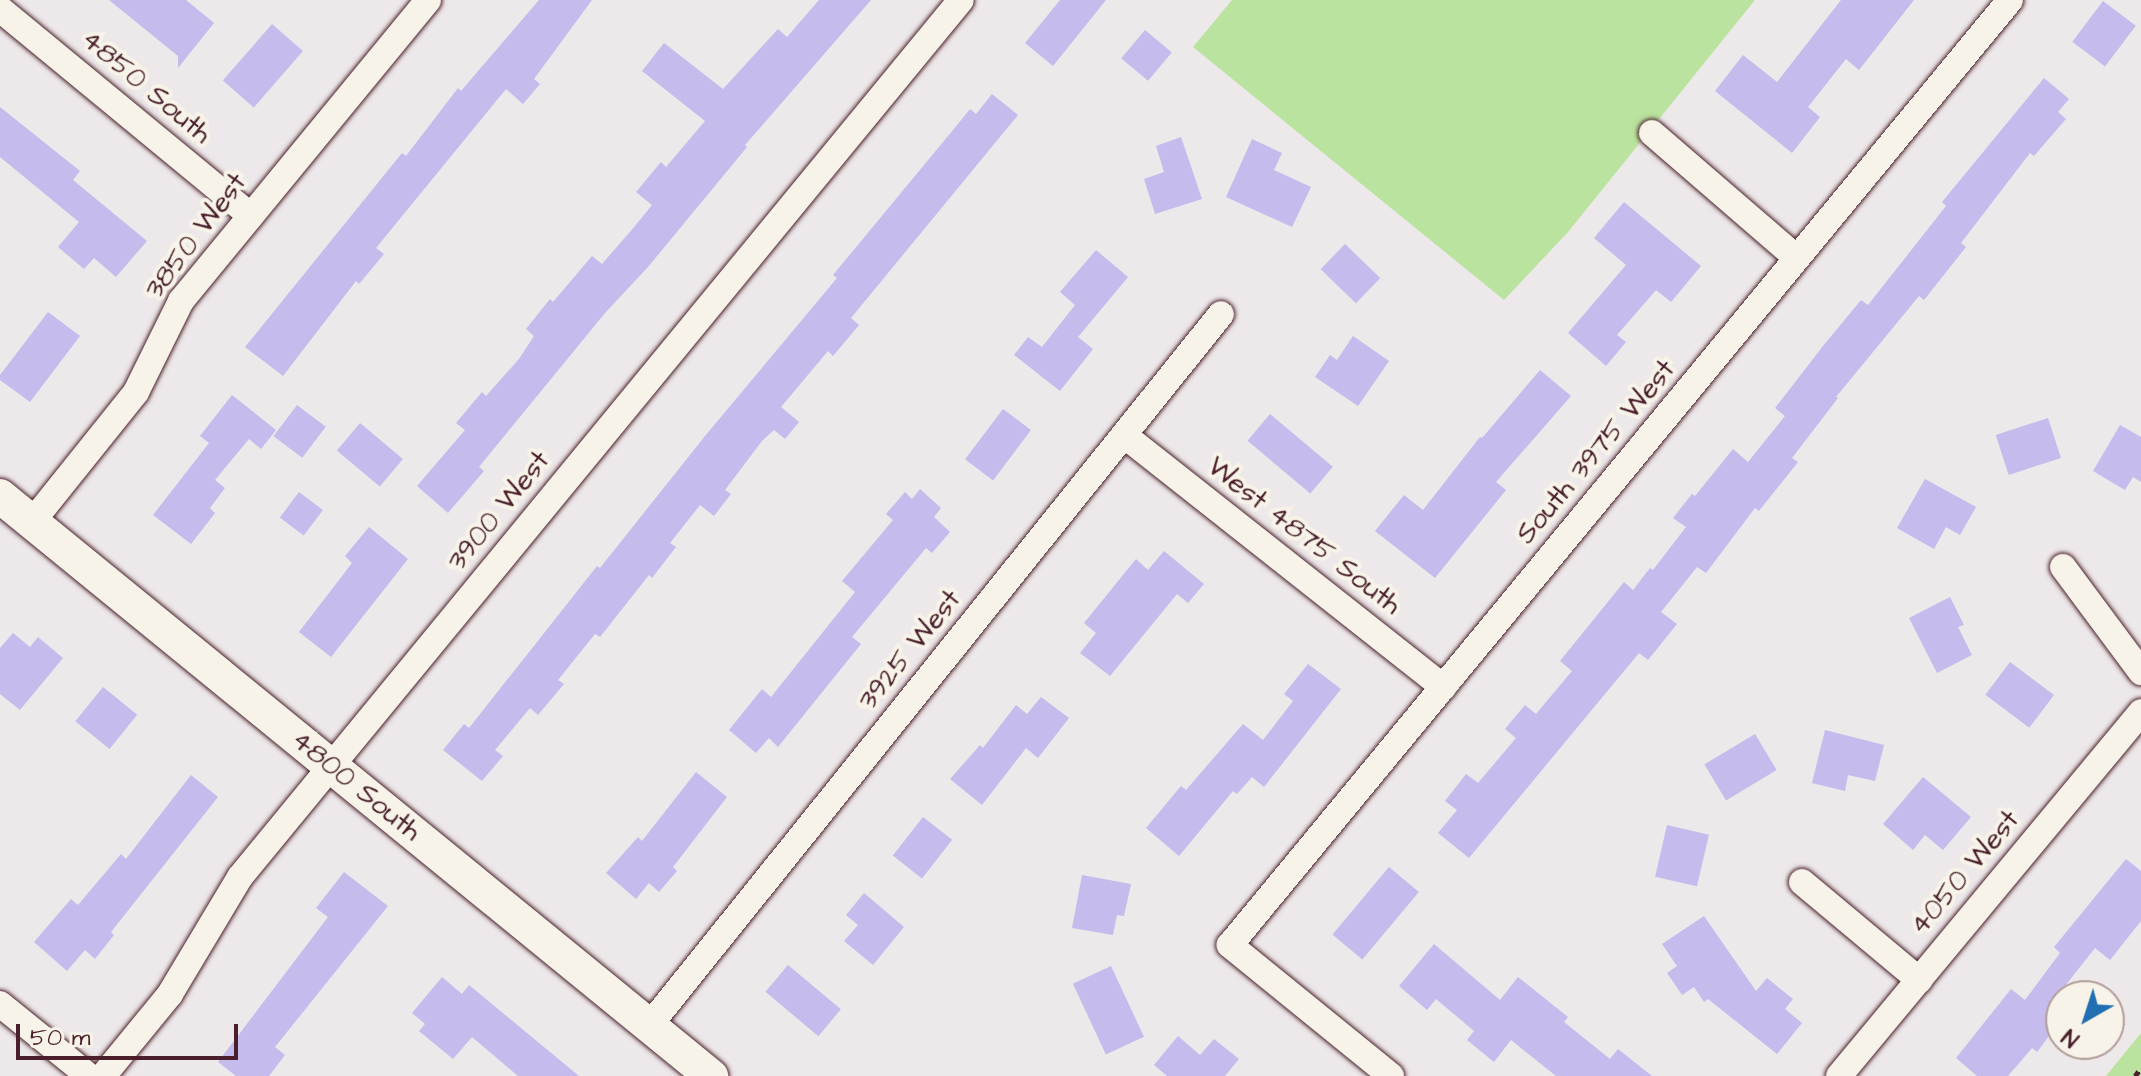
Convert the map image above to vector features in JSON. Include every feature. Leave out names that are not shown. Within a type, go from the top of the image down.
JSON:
[{"type":"street","name":"3850 West","points":[[32,522],[136,392],[181,301],[428,0]]},
{"type":"street","name":"3900 West","points":[[103,1076],[170,994],[240,877],[961,0]]},
{"type":"street","name":"South 3975 West","points":[[1391,1076],[1230,945],[2010,0]]},
{"type":"street","name":"4850 South","points":[[0,9],[251,216]]},
{"type":"street","points":[[1652,133],[1797,258]]},
{"type":"street","name":"3925 West","points":[[649,1026],[1221,314]]},
{"type":"street","name":"West 4875 South","points":[[1124,435],[1443,687]]},
{"type":"street","name":"4800 South","points":[[0,496],[711,1076]]},
{"type":"street","points":[[2063,567],[2141,672]]},
{"type":"street","name":"4050 West","points":[[1839,1076],[2141,712]]},
{"type":"street","points":[[1802,882],[1919,980]]},
{"type":"street","points":[[0,1004],[89,1076]]},
{"type":"path","points":[[2135,1076],[2141,1068]]},
{"type":"green space","points":[[1232,0],[1755,0],[1568,232],[1504,300],[1193,47]]},
{"type":"green space","points":[[2141,1033],[2141,1076],[2106,1076],[2119,1060],[2125,1060],[2125,1053]]},
{"type":"building","points":[[109,0],[186,0],[214,23],[178,68],[178,56]]},
{"type":"building","points":[[539,0],[592,0],[534,79],[540,84],[523,104],[506,89],[376,248],[384,254],[359,284],[356,281],[283,376],[245,347],[402,153],[406,156],[458,88],[461,91]]},
{"type":"building","points":[[819,0],[871,0],[745,145],[747,147],[648,267],[605,313],[479,467],[484,471],[448,513],[417,486],[465,430],[456,423],[482,392],[486,396],[519,359],[534,336],[526,329],[550,299],[553,302],[592,256],[602,264],[635,226],[652,205],[636,192],[661,162],[666,167],[705,121],[642,71],[664,43],[723,89],[778,29],[787,37]]},
{"type":"building","points":[[1060,0],[1106,0],[1053,66],[1025,43]]},
{"type":"building","points":[[1841,0],[1914,0],[1859,70],[1846,59],[1808,107],[1820,117],[1792,153],[1715,91],[1743,55],[1777,82]]},
{"type":"building","points":[[2103,1],[2136,26],[2105,66],[2072,42]]},
{"type":"building","points":[[272,24],[303,51],[254,108],[223,81]]},
{"type":"building","points":[[1145,30],[1172,52],[1148,81],[1121,58]]},
{"type":"building","points":[[2044,78],[2069,99],[2058,112],[2066,119],[2034,156],[2030,153],[1961,243],[1966,247],[1924,300],[1919,296],[1836,397],[1792,458],[1798,462],[1759,511],[1755,508],[1706,573],[1697,567],[1661,612],[1677,624],[1648,660],[1639,653],[1469,858],[1438,833],[1457,810],[1445,801],[1466,774],[1478,783],[1516,738],[1505,729],[1525,705],[1536,714],[1572,671],[1560,661],[1624,582],[1633,590],[1650,568],[1653,570],[1686,527],[1673,518],[1692,494],[1695,496],[1733,449],[1748,462],[1785,416],[1775,408],[1861,300],[1868,305],[1946,206],[1942,202]]},
{"type":"building","points":[[992,94],[1018,115],[851,318],[859,325],[833,356],[828,351],[781,407],[799,422],[785,439],[774,430],[762,441],[725,490],[731,494],[714,516],[700,505],[670,543],[676,547],[652,578],[649,575],[600,637],[595,634],[558,680],[564,684],[538,715],[530,708],[495,750],[503,756],[482,781],[443,750],[464,724],[469,728],[597,566],[600,568],[837,278],[833,275],[970,109],[976,114]]},
{"type":"building","points":[[0,107],[80,171],[73,180],[147,241],[116,277],[94,258],[84,269],[58,247],[79,222],[0,157]]},
{"type":"building","points":[[1181,137],[1202,199],[1155,214],[1144,179],[1164,172],[1156,146]]},
{"type":"building","points":[[1252,139],[1282,153],[1274,170],[1311,187],[1292,227],[1226,197]]},
{"type":"building","points":[[1624,202],[1701,266],[1671,302],[1656,290],[1617,335],[1626,342],[1606,366],[1568,333],[1626,265],[1594,238]]},
{"type":"building","points":[[1345,244],[1380,278],[1356,303],[1321,269]]},
{"type":"building","points":[[1096,250],[1128,277],[1078,337],[1093,349],[1060,391],[1014,355],[1028,337],[1042,347],[1075,305],[1060,292]]},
{"type":"building","points":[[48,312],[80,336],[30,402],[0,380],[0,375]]},
{"type":"building","points":[[1353,336],[1389,361],[1358,406],[1315,377],[1330,355],[1337,360]]},
{"type":"building","points":[[1540,370],[1571,396],[1496,482],[1506,490],[1435,578],[1375,531],[1404,495],[1423,510],[1480,437]]},
{"type":"building","points":[[232,395],[276,430],[261,449],[249,439],[215,480],[225,488],[210,508],[215,513],[191,544],[153,515],[209,443],[200,436]]},
{"type":"building","points":[[297,405],[326,427],[302,458],[274,436]]},
{"type":"building","points":[[1003,409],[1031,430],[993,480],[965,459]]},
{"type":"building","points":[[1270,414],[1333,467],[1310,494],[1248,441]]},
{"type":"building","points":[[2048,418],[2061,458],[2009,475],[1996,435]]},
{"type":"building","points":[[360,423],[403,459],[380,487],[337,451]]},
{"type":"building","points":[[2120,425],[2141,437],[2141,482],[2133,477],[2125,490],[2093,471]]},
{"type":"building","points":[[1925,479],[1976,507],[1960,535],[1946,527],[1934,549],[1897,528]]},
{"type":"building","points":[[920,489],[941,508],[934,517],[950,532],[932,553],[926,548],[852,637],[861,644],[778,747],[769,738],[756,753],[729,730],[762,689],[771,697],[855,592],[842,581],[893,520],[886,514],[905,492],[912,499]]},
{"type":"building","points":[[299,492],[323,510],[304,536],[280,518]]},
{"type":"building","points":[[369,527],[408,559],[331,657],[299,632],[352,563],[345,556]]},
{"type":"building","points":[[1164,551],[1204,584],[1188,603],[1177,594],[1110,676],[1080,653],[1096,633],[1084,623],[1136,559],[1148,570]]},
{"type":"building","points":[[1950,597],[1964,625],[1958,627],[1972,655],[1937,673],[1909,618]]},
{"type":"building","points":[[13,633],[30,647],[38,637],[63,658],[20,710],[0,694],[0,648]]},
{"type":"building","points":[[2010,662],[2054,695],[2029,728],[1985,695]]},
{"type":"building","points":[[1308,664],[1341,689],[1264,787],[1252,777],[1237,794],[1233,791],[1179,856],[1146,828],[1181,786],[1186,790],[1243,724],[1263,740],[1293,701],[1284,694]]},
{"type":"building","points":[[103,687],[137,715],[110,749],[75,721]]},
{"type":"building","points":[[1041,697],[1069,718],[1038,758],[1026,748],[982,805],[950,779],[980,745],[983,748],[1016,705],[1027,714]]},
{"type":"building","points":[[1825,730],[1884,745],[1875,781],[1848,775],[1845,791],[1812,783]]},
{"type":"building","points":[[1755,734],[1777,770],[1726,800],[1704,764]]},
{"type":"building","points":[[696,772],[727,797],[673,867],[677,871],[659,892],[649,883],[636,899],[606,873],[638,837],[642,841]]},
{"type":"building","points":[[191,775],[218,797],[111,932],[114,935],[95,959],[85,950],[67,971],[34,942],[71,899],[78,905],[121,854],[126,859]]},
{"type":"building","points":[[1923,777],[1971,817],[1943,850],[1925,835],[1913,850],[1883,824]]},
{"type":"building","points":[[923,817],[952,840],[922,878],[893,856]]},
{"type":"building","points":[[1667,825],[1709,835],[1697,886],[1655,877]]},
{"type":"building","points":[[2126,859],[2141,871],[2141,921],[2110,960],[2095,948],[2070,980],[2045,980],[2045,1041],[2037,1052],[2032,1048],[2008,1076],[1977,1076],[1956,1058],[2011,989],[2025,1000],[2060,953],[2054,947]]},
{"type":"building","points":[[1389,867],[1419,892],[1362,959],[1332,934]]},
{"type":"building","points":[[344,872],[388,906],[275,1047],[285,1055],[269,1076],[236,1076],[218,1062],[328,917],[316,908]]},
{"type":"building","points":[[1082,875],[1131,884],[1124,916],[1117,915],[1113,935],[1072,928]]},
{"type":"building","points":[[864,893],[904,927],[873,965],[844,941],[858,925],[846,915]]},
{"type":"building","points":[[1704,916],[1756,991],[1767,978],[1793,999],[1785,1009],[1802,1023],[1777,1054],[1708,999],[1704,1002],[1694,987],[1682,995],[1667,973],[1677,966],[1662,944]]},
{"type":"building","points":[[1434,944],[1500,1000],[1518,977],[1568,1017],[1564,1022],[1610,1059],[1618,1049],[1652,1076],[1556,1076],[1511,1040],[1494,1062],[1467,1040],[1474,1031],[1436,999],[1427,1010],[1399,986]]},
{"type":"building","points":[[788,965],[841,1009],[818,1036],[766,992]]},
{"type":"building","points":[[1111,966],[1144,1037],[1106,1054],[1073,984]]},
{"type":"building","points":[[442,977],[462,994],[469,985],[579,1076],[518,1076],[472,1037],[453,1059],[419,1031],[425,1024],[412,1013]]},
{"type":"building","points":[[1178,1036],[1200,1055],[1214,1039],[1239,1059],[1225,1076],[1167,1076],[1154,1065]]}]
